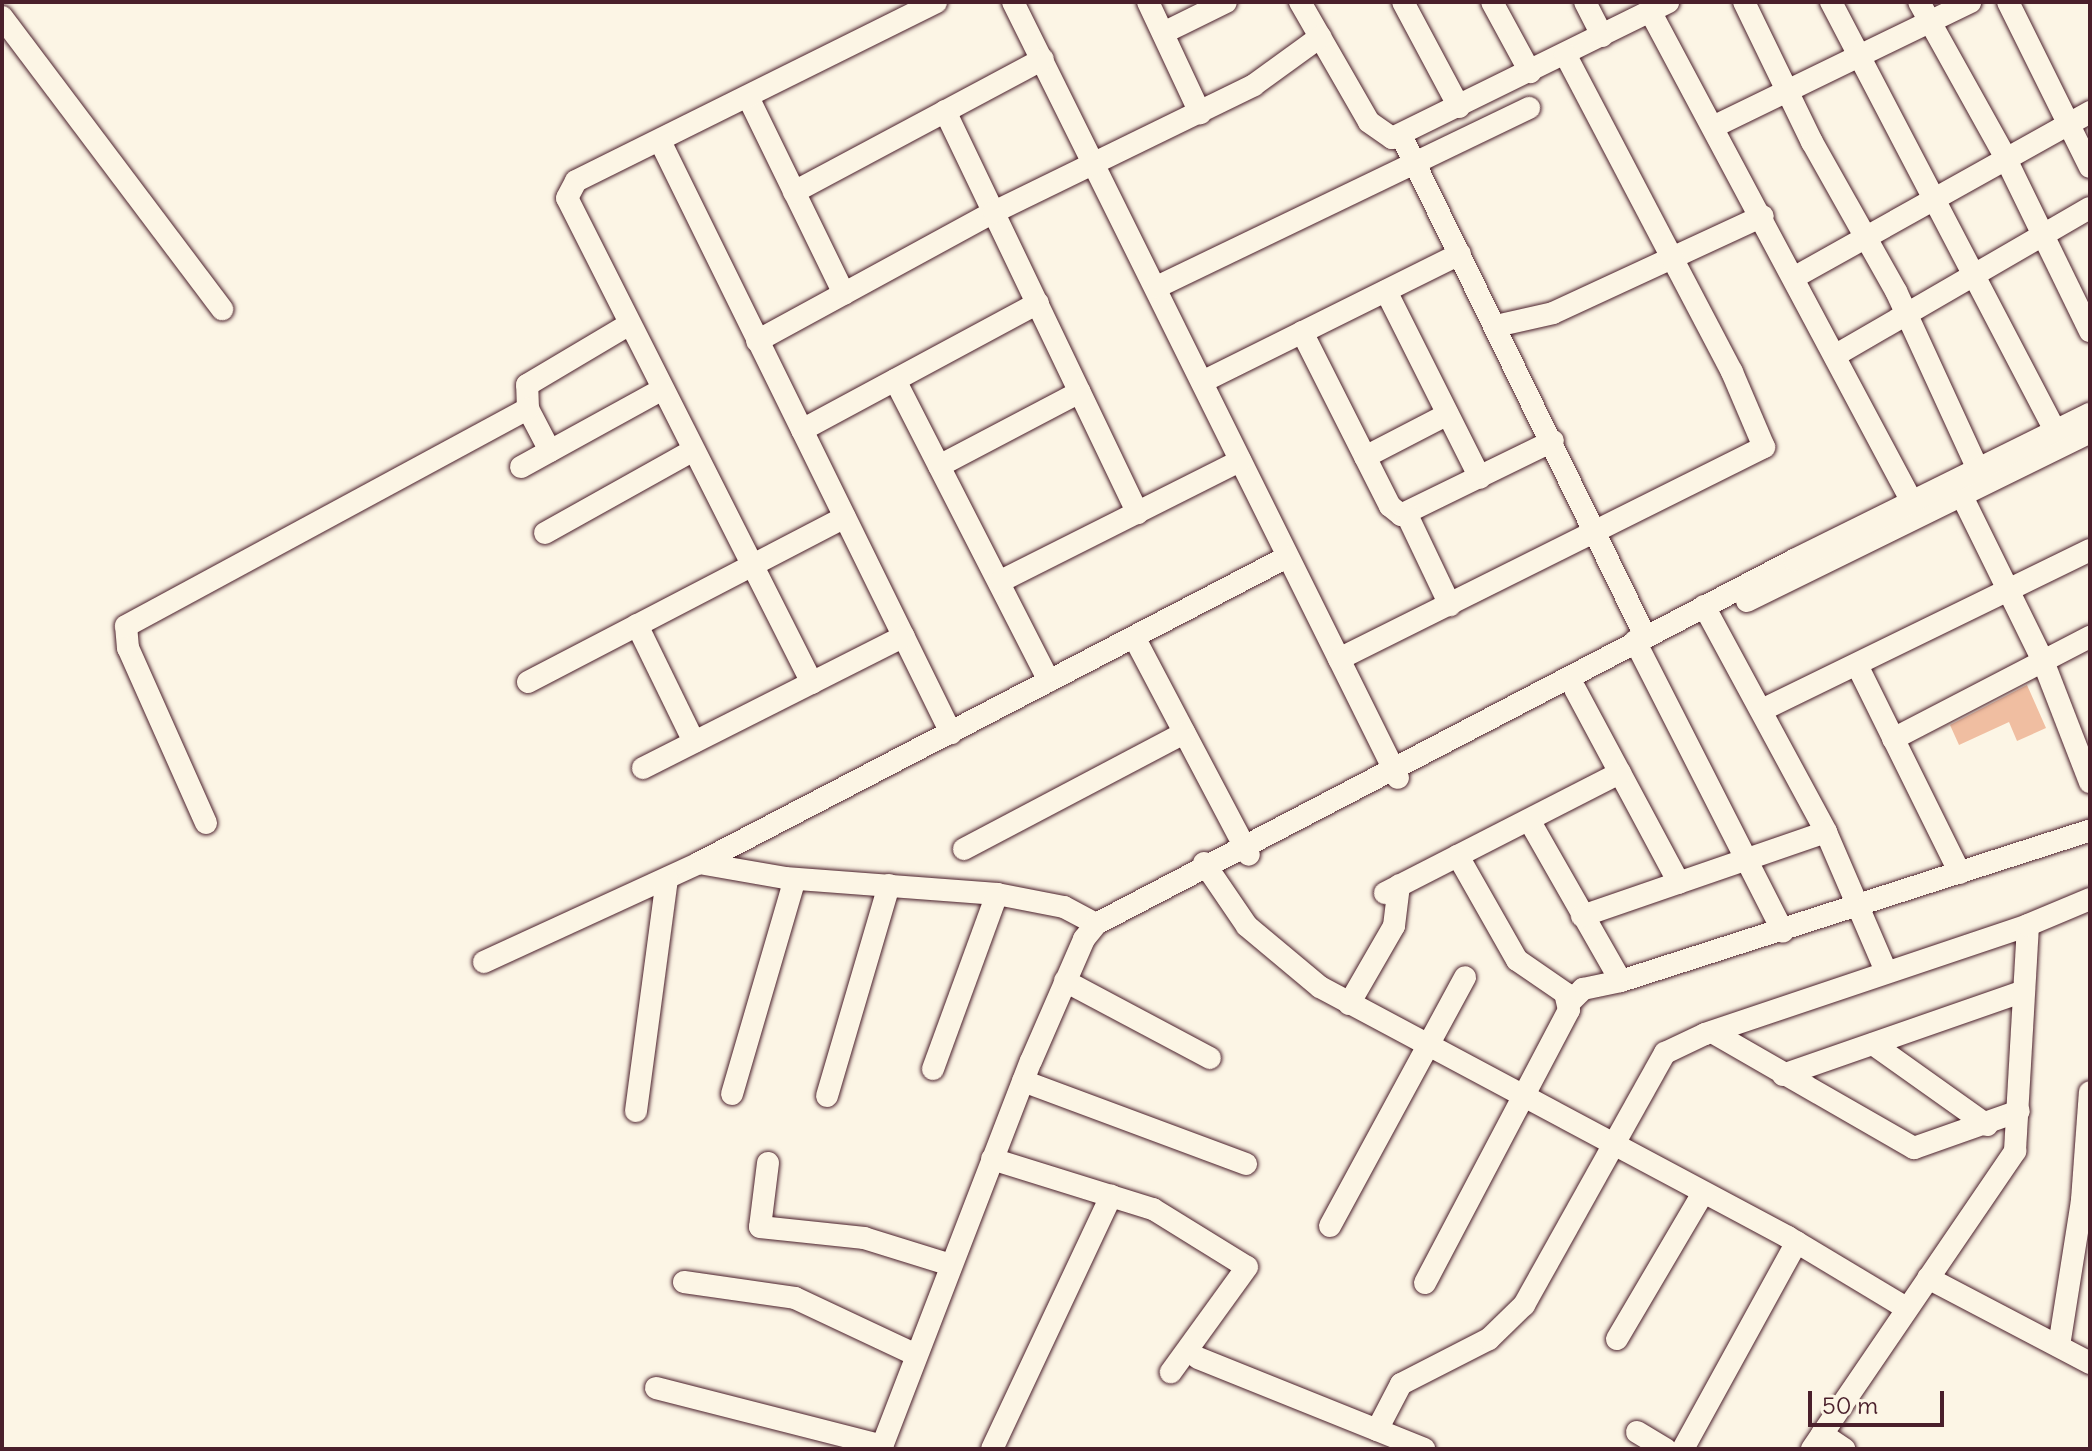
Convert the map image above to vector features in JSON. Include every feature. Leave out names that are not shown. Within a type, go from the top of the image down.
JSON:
[{"type":"street","points":[[812,683],[628,325],[567,198],[576,181],[936,2]]},
{"type":"street","points":[[1013,2],[1095,161],[1287,557],[1396,773]]},
{"type":"street","points":[[1148,2],[1200,113]]},
{"type":"street","points":[[1300,2],[1376,131],[1401,135],[1659,7],[1713,127],[1763,216],[1915,509]]},
{"type":"street","points":[[1403,2],[1459,107]]},
{"type":"street","points":[[1492,2],[1530,72]]},
{"type":"street","points":[[1585,2],[1602,36]]},
{"type":"street","points":[[1744,2],[1786,91],[1907,313],[1978,469]]},
{"type":"street","points":[[1831,2],[1857,57],[1975,274],[2059,438]]},
{"type":"street","points":[[1713,127],[1857,57],[1923,12],[1970,2]]},
{"type":"street","points":[[2008,2],[2090,167]]},
{"type":"street","points":[[1163,33],[1215,4]]},
{"type":"street","points":[[1923,12],[2004,155],[2090,331]]},
{"type":"street","points":[[2,17],[222,309]]},
{"type":"street","points":[[757,341],[994,212],[1200,113],[1320,37]]},
{"type":"street","points":[[1339,659],[1764,447],[1732,372],[1565,54]]},
{"type":"street","points":[[794,192],[1043,59]]},
{"type":"street","points":[[748,97],[844,294]]},
{"type":"street","points":[[1157,287],[1529,108]]},
{"type":"street","points":[[945,111],[1138,513]]},
{"type":"street","points":[[1795,277],[2004,155],[2090,112]]},
{"type":"street","points":[[1401,135],[1553,441],[1595,531],[1641,644],[1750,858],[1783,931]]},
{"type":"street","points":[[660,141],[951,733]]},
{"type":"street","points":[[1836,355],[2090,208]]},
{"type":"street","points":[[1496,326],[1553,313],[1763,216]]},
{"type":"street","points":[[1202,382],[1460,254]]},
{"type":"street","points":[[1386,291],[1480,478]]},
{"type":"street","points":[[802,430],[1038,303]]},
{"type":"street","points":[[550,451],[528,409],[525,392],[533,379],[628,325]]},
{"type":"street","points":[[1302,332],[1390,506],[1407,515],[1450,605]]},
{"type":"street","points":[[895,380],[1049,681]]},
{"type":"street","points":[[521,467],[661,390]]},
{"type":"street","points":[[939,466],[1080,392]]},
{"type":"street","points":[[206,823],[128,648],[126,626],[528,409]]},
{"type":"street","points":[[1365,457],[1448,414]]},
{"type":"street","points":[[656,1388],[882,1447],[1023,1081],[1081,946],[1096,924],[1396,773],[1641,644],[2059,438],[2090,414]]},
{"type":"street","points":[[1958,488],[1978,469],[2059,438],[2090,432]]},
{"type":"street","points":[[1407,515],[1553,441]]},
{"type":"street","points":[[545,533],[692,451]]},
{"type":"street","points":[[999,582],[1240,461]]},
{"type":"street","points":[[1958,488],[2043,661],[2090,782]]},
{"type":"street","points":[[528,682],[845,517]]},
{"type":"street","points":[[1762,710],[2090,550]]},
{"type":"street","points":[[484,962],[699,863],[1287,557]]},
{"type":"street","points":[[1708,613],[1826,832],[1862,906],[1886,971]]},
{"type":"street","points":[[637,625],[694,742]]},
{"type":"street","points":[[643,768],[904,636]]},
{"type":"street","points":[[1134,637],[1246,849]]},
{"type":"street","points":[[1893,739],[2090,637]]},
{"type":"street","points":[[1396,773],[1575,689],[1641,644]]},
{"type":"street","points":[[1857,665],[1960,873]]},
{"type":"street","points":[[1575,689],[1679,883]]},
{"type":"street","points":[[964,849],[1184,733]]},
{"type":"street","points":[[1349,1004],[1394,926],[1392,889],[1620,773]]},
{"type":"street","points":[[1529,820],[1621,981]]},
{"type":"street","points":[[1425,1283],[1524,1097],[1569,1003],[1583,989],[1621,981],[1783,931],[2090,830]]},
{"type":"street","points":[[1582,916],[1826,832]]},
{"type":"street","points":[[1458,856],[1517,960],[1565,993],[1569,1003]]},
{"type":"street","points":[[699,863],[795,879],[997,894],[1064,907],[1096,924]]},
{"type":"street","points":[[1081,946],[1207,869]]},
{"type":"street","points":[[1207,869],[1267,945],[1349,1004],[1797,1242],[1906,1308]]},
{"type":"street","points":[[636,1111],[667,879]]},
{"type":"street","points":[[732,1094],[795,879]]},
{"type":"street","points":[[827,1096],[889,885]]},
{"type":"street","points":[[933,1069],[997,894]]},
{"type":"street","points":[[1377,1430],[1401,1384],[1468,1352],[1510,1322],[1656,1062],[1712,1032],[2028,925],[2090,899]]},
{"type":"street","points":[[1844,1449],[1817,1442],[2015,1151],[2028,925]]},
{"type":"street","points":[[1330,1226],[1465,977]]},
{"type":"street","points":[[1065,981],[1210,1058]]},
{"type":"street","points":[[1783,1075],[2024,991]]},
{"type":"street","points":[[1712,1032],[1914,1148],[1987,1125],[2019,1111]]},
{"type":"street","points":[[1873,1044],[1987,1125]]},
{"type":"street","points":[[1023,1081],[1246,1164]]},
{"type":"street","points":[[2059,1346],[2080,1291],[2090,1092]]},
{"type":"street","points":[[992,1159],[1153,1209],[1247,1267],[1171,1372]]},
{"type":"street","points":[[768,1163],[758,1220],[767,1231],[864,1238],[951,1265]]},
{"type":"street","points":[[1617,1339],[1703,1193]]},
{"type":"street","points":[[992,1449],[1111,1196]]},
{"type":"street","points":[[1683,1449],[1797,1242]]},
{"type":"street","points":[[1928,1278],[2090,1363]]},
{"type":"street","points":[[684,1282],[795,1298],[916,1355]]},
{"type":"street","points":[[1198,1358],[1424,1449]]},
{"type":"street","points":[[1637,1432],[1665,1449]]},
{"type":"building","points":[[2027,685],[2046,728],[2017,741],[2009,722],[1959,745],[1950,725]]}]
